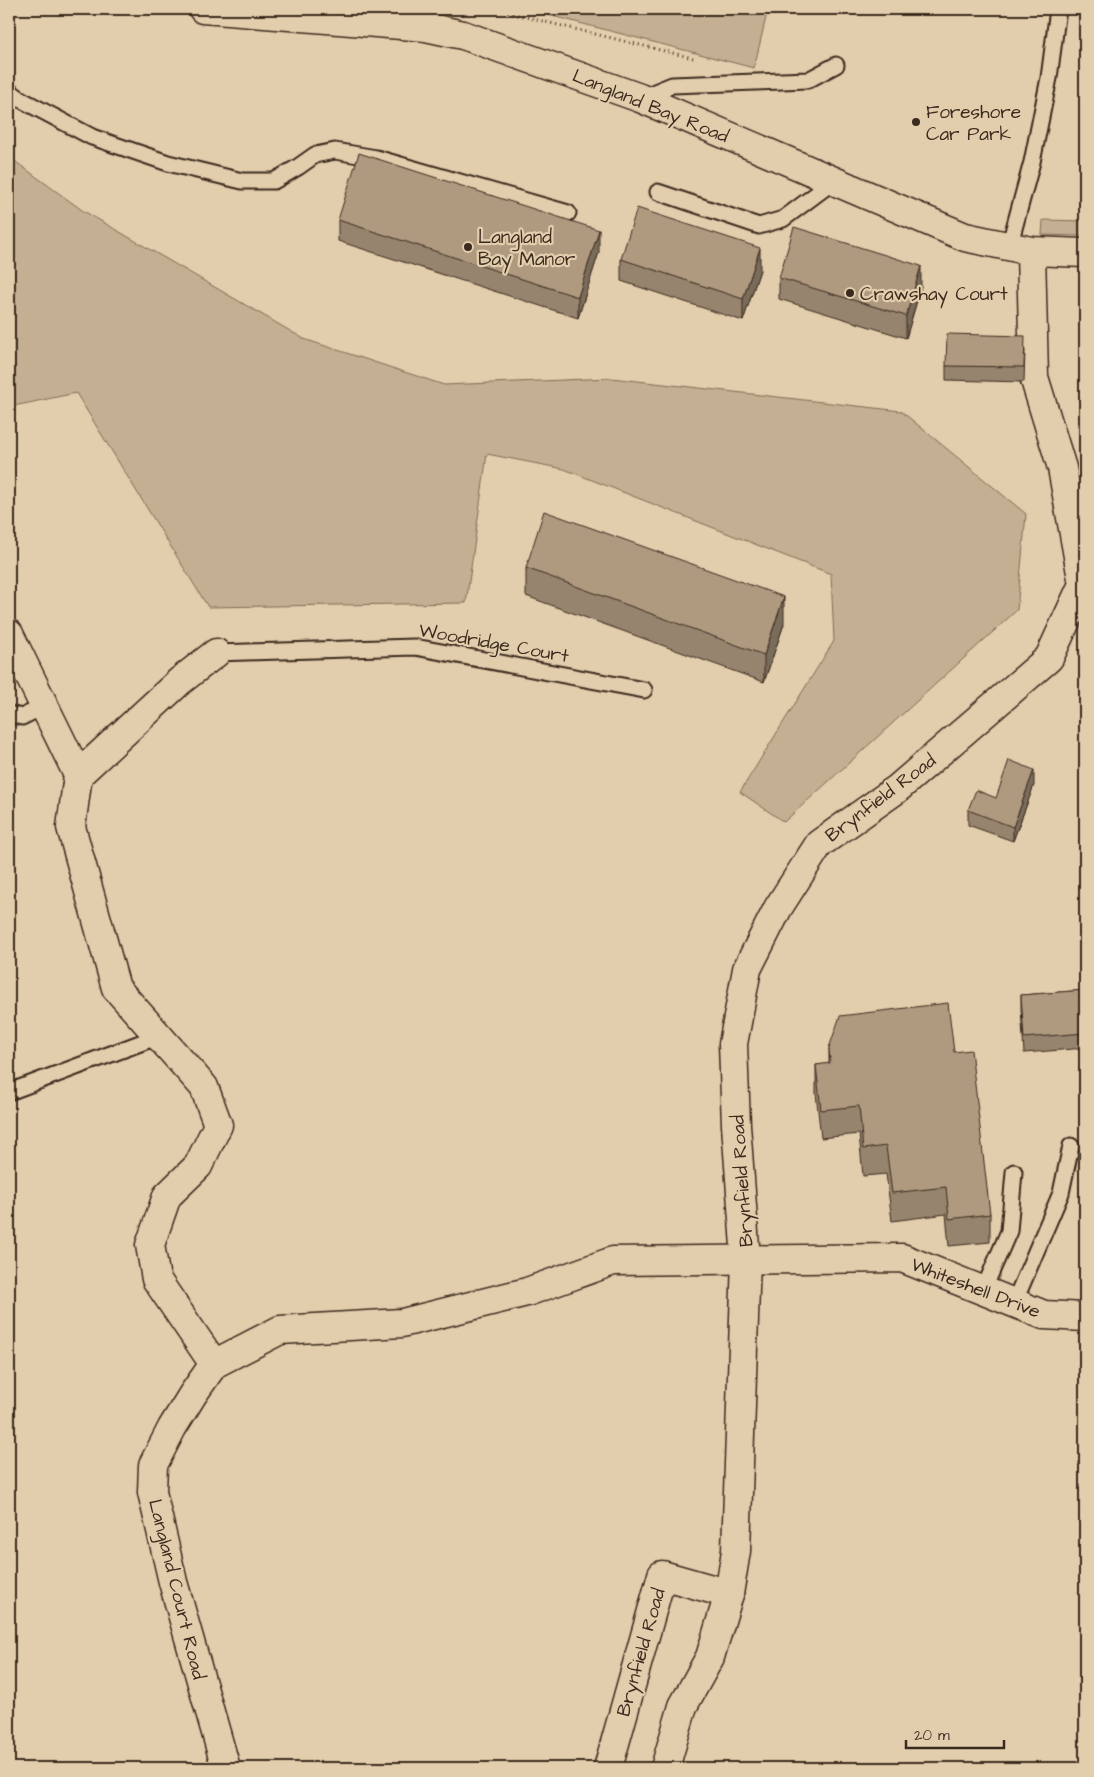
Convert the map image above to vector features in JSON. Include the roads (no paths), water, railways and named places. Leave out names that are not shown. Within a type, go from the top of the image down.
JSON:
[{"type":"street","name":"Langland Bay Road","points":[[203,9],[426,27],[463,35],[640,98],[965,237],[1020,249],[1085,253]]},
{"type":"street","name":"Brynfield Road","points":[[664,1768],[683,1706],[710,1657],[729,1594],[736,1551],[746,1260],[736,1125],[733,1044],[747,969],[778,908],[819,844],[897,789],[1049,658],[1083,584],[1062,468],[1034,377],[1020,249]]},
{"type":"street","points":[[9,634],[78,774],[71,827],[116,988],[204,1087],[218,1125],[198,1166],[167,1196],[150,1245],[156,1279],[214,1364]]},
{"type":"street","points":[[78,774],[180,680],[216,653]]},
{"type":"street","name":"Whiteshell Drive","points":[[746,1260],[902,1258],[1044,1315],[1085,1317]]},
{"type":"street","name":"Langland Court Road","points":[[226,1768],[172,1582],[152,1492],[152,1465],[172,1428],[214,1364],[280,1330],[402,1323],[527,1292],[613,1261],[746,1260]]},
{"type":"street","name":"Brynfield Road","points":[[608,1768],[662,1575],[729,1594]]},
{"type":"lane","points":[[1020,249],[1032,162],[1049,78],[1058,9]]},
{"type":"lane","points":[[640,98],[672,85],[808,80],[836,65]]},
{"type":"lane","points":[[9,91],[22,100],[92,137],[168,163],[242,181],[274,181],[298,167],[315,154],[336,151],[376,158],[568,213]]},
{"type":"lane","points":[[658,192],[759,226],[783,219],[834,181]]},
{"type":"lane","name":"Woodridge Court","points":[[216,653],[415,647],[644,690]]},
{"type":"lane","points":[[9,714],[22,717],[44,706]]},
{"type":"lane","points":[[9,1092],[159,1036]]},
{"type":"lane","points":[[1014,1304],[1061,1192],[1071,1146]]},
{"type":"lane","points":[[982,1291],[1009,1231],[1014,1172]]},
{"type":"place","name":"Foreshore Car Park","points":[[916,122]]},
{"type":"place","name":"Langland Bay Manor","points":[[468,247]]},
{"type":"place","name":"Crawshay Court","points":[[850,293]]}]
